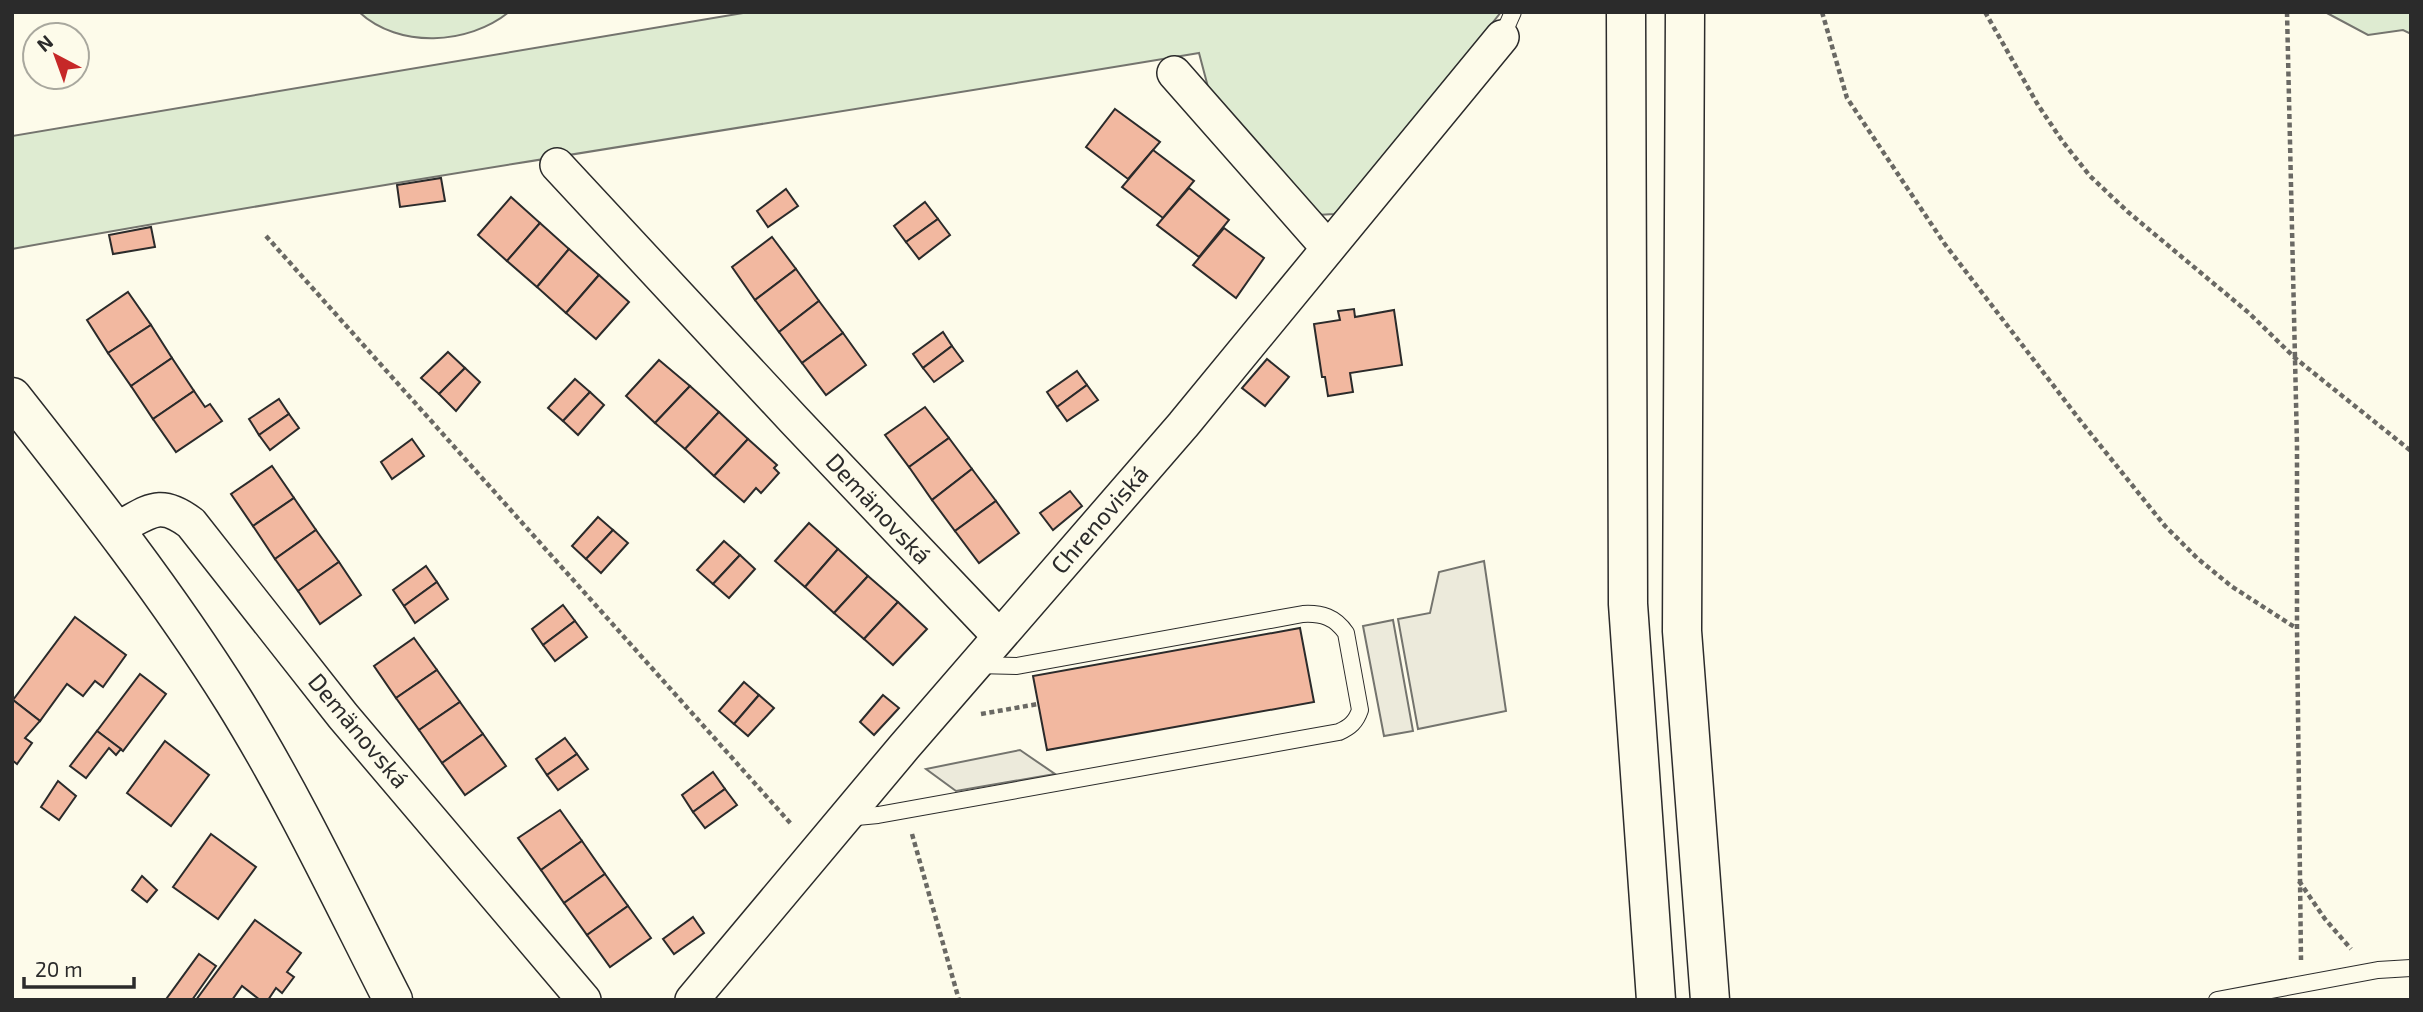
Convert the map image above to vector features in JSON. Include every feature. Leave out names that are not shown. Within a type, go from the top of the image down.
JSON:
[{"type":"main road","points":[[1626,12],[1628,604],[1656,1000]]},
{"type":"main road","points":[[1685,12],[1682,631],[1710,1000]]},
{"type":"main road","points":[[12,397],[116,529],[188,630],[235,703],[288,798],[393,1000]]},
{"type":"street","name":"Chrenoviská","points":[[692,1000],[999,636],[1182,425],[1507,25]]},
{"type":"street","points":[[1174,73],[1328,248]]},
{"type":"street","name":"Demänovská","points":[[557,165],[999,636]]},
{"type":"street","name":"Demänovská","points":[[116,529],[159,508],[176,512],[191,523],[344,716],[584,1000]]},
{"type":"lane","points":[[844,818],[906,810],[1339,732],[1356,720],[1360,710],[1346,633],[1340,623],[1317,613],[1017,666],[975,665]]},
{"type":"lane","points":[[2217,1000],[2378,970],[2411,968]]},
{"type":"path","points":[[1822,12],[1847,98],[1944,243],[2102,449],[2165,526],[2197,558],[2231,586],[2297,629]]},
{"type":"path","points":[[1985,12],[2038,105],[2090,176],[2128,212],[2249,313],[2295,358],[2411,451]]},
{"type":"path","points":[[2287,12],[2295,358],[2302,985]]},
{"type":"path","points":[[266,236],[816,852]]},
{"type":"path","points":[[977,715],[1038,705]]},
{"type":"path","points":[[906,810],[959,1000]]},
{"type":"path","points":[[2299,880],[2338,934],[2353,951],[2378,970]]},
{"type":"green space","points":[[359,12],[509,12],[474,31],[434,38],[413,37],[394,32],[375,24]]},
{"type":"green space","points":[[749,12],[1501,12],[1353,199],[1334,214],[1317,215],[1208,87],[1199,53],[457,173],[12,249],[12,136]]},
{"type":"green space","points":[[2325,12],[2411,12],[2411,34],[2403,30],[2368,35]]},
{"type":"shaded area","points":[[1484,561],[1506,711],[1418,729],[1398,619],[1430,613],[1439,572]]},
{"type":"shaded area","points":[[1393,620],[1413,731],[1384,736],[1363,626]]},
{"type":"shaded area","points":[[1020,750],[1055,774],[956,791],[926,769]]},
{"type":"building","points":[[1115,109],[1160,142],[1128,179],[1086,147]]},
{"type":"building","points":[[1153,150],[1194,181],[1163,218],[1122,187]]},
{"type":"building","points":[[441,178],[445,201],[400,207],[397,185]]},
{"type":"building","points":[[1189,188],[1229,220],[1199,257],[1157,225]]},
{"type":"building","points":[[786,189],[798,206],[768,227],[757,211]]},
{"type":"building","points":[[511,197],[540,223],[507,261],[478,235]]},
{"type":"building","points":[[925,202],[938,219],[906,242],[894,226]]},
{"type":"building","points":[[938,219],[950,235],[919,259],[906,242]]},
{"type":"building","points":[[540,223],[569,249],[537,287],[507,261]]},
{"type":"building","points":[[151,227],[155,247],[113,254],[109,235]]},
{"type":"building","points":[[1224,228],[1264,258],[1236,298],[1193,265]]},
{"type":"building","points":[[772,237],[796,269],[755,300],[732,267]]},
{"type":"building","points":[[569,249],[599,275],[566,313],[537,287]]},
{"type":"building","points":[[796,269],[819,301],[779,332],[755,300]]},
{"type":"building","points":[[599,275],[629,302],[596,339],[566,313]]},
{"type":"building","points":[[128,292],[151,325],[108,353],[87,320]]},
{"type":"building","points":[[819,301],[843,333],[802,363],[779,332]]},
{"type":"building","points":[[1354,309],[1355,317],[1394,310],[1402,365],[1350,373],[1353,392],[1328,396],[1325,377],[1322,377],[1314,324],[1340,320],[1338,311]]},
{"type":"building","points":[[151,325],[172,358],[131,386],[108,353]]},
{"type":"building","points":[[943,332],[952,346],[923,368],[913,354]]},
{"type":"building","points":[[843,333],[866,365],[826,395],[802,363]]},
{"type":"building","points":[[952,346],[963,361],[934,382],[923,368]]},
{"type":"building","points":[[448,352],[465,368],[439,394],[421,378]]},
{"type":"building","points":[[172,358],[194,391],[153,419],[131,386]]},
{"type":"building","points":[[1267,359],[1289,377],[1265,406],[1242,388]]},
{"type":"building","points":[[659,360],[690,386],[655,423],[626,396]]},
{"type":"building","points":[[465,368],[480,382],[456,411],[439,394]]},
{"type":"building","points":[[1077,371],[1087,385],[1057,407],[1047,392]]},
{"type":"building","points":[[575,379],[590,392],[563,421],[548,408]]},
{"type":"building","points":[[1087,385],[1098,400],[1067,421],[1057,407]]},
{"type":"building","points":[[690,386],[719,412],[685,449],[655,423]]},
{"type":"building","points":[[194,391],[205,407],[210,404],[222,421],[176,452],[153,419]]},
{"type":"building","points":[[590,392],[604,405],[578,435],[563,421]]},
{"type":"building","points":[[279,399],[289,414],[259,435],[249,419]]},
{"type":"building","points":[[925,407],[949,438],[909,467],[885,435]]},
{"type":"building","points":[[719,412],[748,439],[714,476],[685,449]]},
{"type":"building","points":[[289,414],[299,428],[270,450],[259,435]]},
{"type":"building","points":[[949,438],[972,469],[932,500],[909,467]]},
{"type":"building","points":[[412,439],[424,456],[392,479],[381,462]]},
{"type":"building","points":[[748,439],[777,465],[774,468],[779,473],[761,493],[756,488],[744,502],[714,476]]},
{"type":"building","points":[[272,466],[294,498],[253,526],[231,494]]},
{"type":"building","points":[[972,469],[996,501],[955,531],[932,500]]},
{"type":"building","points":[[1070,491],[1082,506],[1053,530],[1040,513]]},
{"type":"building","points":[[294,498],[316,530],[275,559],[253,526]]},
{"type":"building","points":[[996,501],[1019,533],[979,563],[955,531]]},
{"type":"building","points":[[598,517],[613,530],[586,559],[572,546]]},
{"type":"building","points":[[809,523],[838,549],[805,587],[775,561]]},
{"type":"building","points":[[316,530],[339,562],[298,591],[275,559]]},
{"type":"building","points":[[613,530],[628,543],[601,573],[586,559]]},
{"type":"building","points":[[724,541],[740,555],[713,584],[697,570]]},
{"type":"building","points":[[838,549],[868,576],[834,613],[805,587]]},
{"type":"building","points":[[740,555],[755,569],[729,598],[713,584]]},
{"type":"building","points":[[339,562],[361,595],[320,624],[298,591]]},
{"type":"building","points":[[426,566],[437,582],[404,606],[393,590]]},
{"type":"building","points":[[868,576],[898,602],[864,639],[834,613]]},
{"type":"building","points":[[437,582],[448,599],[415,623],[404,606]]},
{"type":"building","points":[[898,602],[927,629],[893,665],[864,639]]},
{"type":"building","points":[[563,605],[575,621],[543,645],[532,629]]},
{"type":"building","points":[[75,617],[126,655],[103,687],[95,681],[83,696],[67,684],[40,721],[13,700]]},
{"type":"building","points":[[575,621],[587,637],[555,661],[543,645]]},
{"type":"building","points":[[1300,628],[1314,702],[1047,750],[1033,676]]},
{"type":"building","points":[[414,638],[437,670],[396,698],[374,666]]},
{"type":"building","points":[[437,670],[460,702],[419,730],[396,698]]},
{"type":"building","points":[[140,674],[166,694],[123,751],[97,731]]},
{"type":"building","points":[[744,682],[759,695],[734,724],[719,711]]},
{"type":"building","points":[[759,695],[774,708],[748,736],[734,724]]},
{"type":"building","points":[[883,695],[899,708],[874,735],[860,722]]},
{"type":"building","points":[[13,700],[40,721],[25,738],[32,743],[17,764],[12,760]]},
{"type":"building","points":[[460,702],[483,734],[442,763],[419,730]]},
{"type":"building","points":[[97,731],[121,749],[116,755],[109,748],[86,778],[70,766]]},
{"type":"building","points":[[483,734],[506,766],[465,795],[442,763]]},
{"type":"building","points":[[565,738],[577,754],[547,775],[536,759]]},
{"type":"building","points":[[165,741],[209,775],[171,826],[127,793]]},
{"type":"building","points":[[577,754],[588,769],[558,790],[547,775]]},
{"type":"building","points":[[713,772],[725,789],[693,812],[682,795]]},
{"type":"building","points":[[58,781],[76,796],[59,820],[41,807]]},
{"type":"building","points":[[725,789],[737,805],[705,828],[693,812]]},
{"type":"building","points":[[560,810],[582,841],[541,870],[518,838]]},
{"type":"building","points":[[211,834],[256,867],[218,919],[173,887]]},
{"type":"building","points":[[582,841],[605,874],[564,903],[541,870]]},
{"type":"building","points":[[605,874],[628,906],[587,935],[564,903]]},
{"type":"building","points":[[142,876],[157,890],[147,902],[132,890]]},
{"type":"building","points":[[628,906],[651,938],[610,967],[587,935]]},
{"type":"building","points":[[693,917],[704,933],[674,954],[663,939]]},
{"type":"building","points":[[255,920],[301,953],[287,972],[294,977],[282,993],[276,988],[268,1000],[260,1000],[242,986],[232,1000],[196,1000]]},
{"type":"building","points":[[199,954],[216,966],[192,1000],[169,1000],[167,998]]}]
